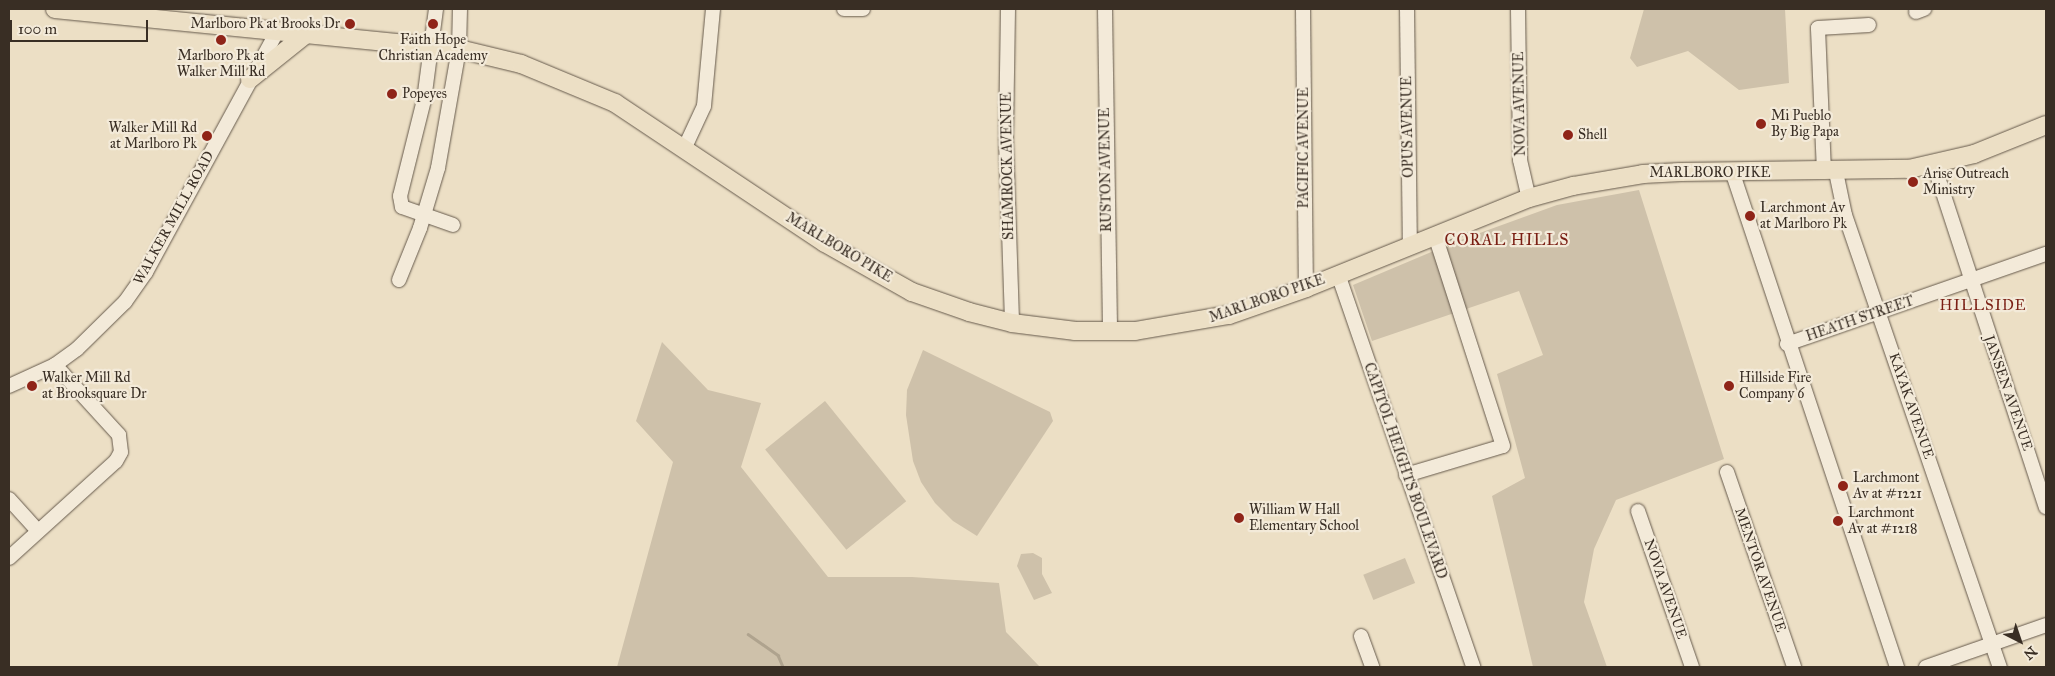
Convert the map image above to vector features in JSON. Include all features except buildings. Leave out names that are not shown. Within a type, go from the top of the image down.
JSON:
[{"type":"main road","name":"MARLBORO PIKE","points":[[55,9],[459,49],[521,64],[586,88],[685,147],[863,266],[939,302],[1012,322],[1065,330],[1110,331],[1207,320],[1306,288],[1528,198],[1573,186],[1643,174],[1830,172],[1934,165],[1992,148],[2046,125]]},
{"type":"main road","points":[[250,80],[305,35]]},
{"type":"street","points":[[436,9],[432,47],[415,144],[400,196],[402,206],[453,224]]},
{"type":"street","points":[[399,280],[425,213],[438,168],[459,49],[460,9]]},
{"type":"street","points":[[685,147],[704,106],[712,9]]},
{"type":"street","points":[[844,9],[863,9]]},
{"type":"street","name":"SHAMROCK AVENUE","points":[[1008,9],[1006,140],[1012,322]]},
{"type":"street","name":"RUSTON AVENUE","points":[[1104,9],[1110,331]]},
{"type":"street","name":"PACIFIC AVENUE","points":[[1303,9],[1306,288]]},
{"type":"street","name":"OPUS AVENUE","points":[[1407,9],[1410,246]]},
{"type":"street","name":"NOVA AVENUE","points":[[1518,9],[1520,160],[1528,198]]},
{"type":"street","name":"KAYAK AVENUE","points":[[1869,26],[1818,28],[1830,172],[2000,667]]},
{"type":"street","name":"WALKER MILL ROAD","points":[[9,386],[55,365],[106,324],[135,288],[277,32]]},
{"type":"street","name":"JANSEN AVENUE","points":[[1934,165],[1970,282],[2046,507]]},
{"type":"street","points":[[1733,174],[1787,344],[1897,667]]},
{"type":"street","points":[[1406,475],[1503,446],[1435,236]]},
{"type":"street","name":"HEATH STREET","points":[[1787,344],[1970,282],[2046,254]]},
{"type":"street","name":"CAPITOL HEIGHTS BOULEVARD","points":[[1338,274],[1473,667]]},
{"type":"street","points":[[9,558],[116,461],[122,448],[119,435],[55,365]]},
{"type":"street","name":"MENTOR AVENUE","points":[[1727,472],[1794,667]]},
{"type":"street","points":[[9,499],[38,531]]},
{"type":"street","name":"NOVA AVENUE","points":[[1638,511],[1692,667]]},
{"type":"street","points":[[1926,667],[2046,626]]},
{"type":"street","points":[[1361,636],[1372,667]]},
{"type":"shaded area","points":[[1644,9],[1785,9],[1789,83],[1739,90],[1688,51],[1637,67],[1630,58]]},
{"type":"shaded area","points":[[1639,190],[1724,459],[1616,500],[1594,549],[1584,602],[1607,667],[1533,667],[1492,496],[1525,478],[1497,374],[1543,355],[1519,291],[1372,341],[1353,285],[1455,242],[1557,205]]},
{"type":"shaded area","points":[[662,342],[708,390],[761,403],[741,467],[828,577],[912,577],[999,583],[1006,632],[1040,667],[617,667],[673,462],[636,421]]},
{"type":"shaded area","points":[[923,350],[1050,412],[1053,421],[977,536],[953,521],[935,503],[921,482],[913,461],[906,415],[907,390]]},
{"type":"shaded area","points":[[825,401],[906,501],[846,550],[765,449]]},
{"type":"shaded area","points":[[1033,553],[1042,558],[1042,574],[1052,593],[1034,600],[1017,566],[1021,554]]},
{"type":"shaded area","points":[[1405,558],[1415,583],[1373,600],[1363,575]]},
{"type":"waterway","points":[[748,634],[778,655],[783,667]]},
{"type":"place","name":"Marlboro Pk at Brooks Dr","points":[[350,24]]},
{"type":"place","name":"Faith Hope Christian Academy","points":[[433,24]]},
{"type":"place","name":"Marlboro Pk at Walker Mill Rd","points":[[221,40]]},
{"type":"place","name":"Popeyes","points":[[392,94]]},
{"type":"place","name":"Mi Pueblo By Big Papa","points":[[1761,124]]},
{"type":"place","name":"Shell","points":[[1568,135]]},
{"type":"place","name":"Walker Mill Rd at Marlboro Pk","points":[[207,136]]},
{"type":"place","name":"Arise Outreach Ministry","points":[[1913,182]]},
{"type":"place","name":"Larchmont Av at Marlboro Pk","points":[[1750,216]]},
{"type":"place","name":"Walker Mill Rd at Brooksquare Dr","points":[[32,386]]},
{"type":"place","name":"Hillside Fire Company 6","points":[[1729,386]]},
{"type":"place","name":"Larchmont Av at #1221","points":[[1843,486]]},
{"type":"place","name":"William W Hall Elementary School","points":[[1239,518]]},
{"type":"place","name":"Larchmont Av at #1218","points":[[1838,521]]},
{"type":"district","name":"CORAL HILLS","points":[[1507,240]]},
{"type":"district","name":"HILLSIDE","points":[[1983,306]]}]
